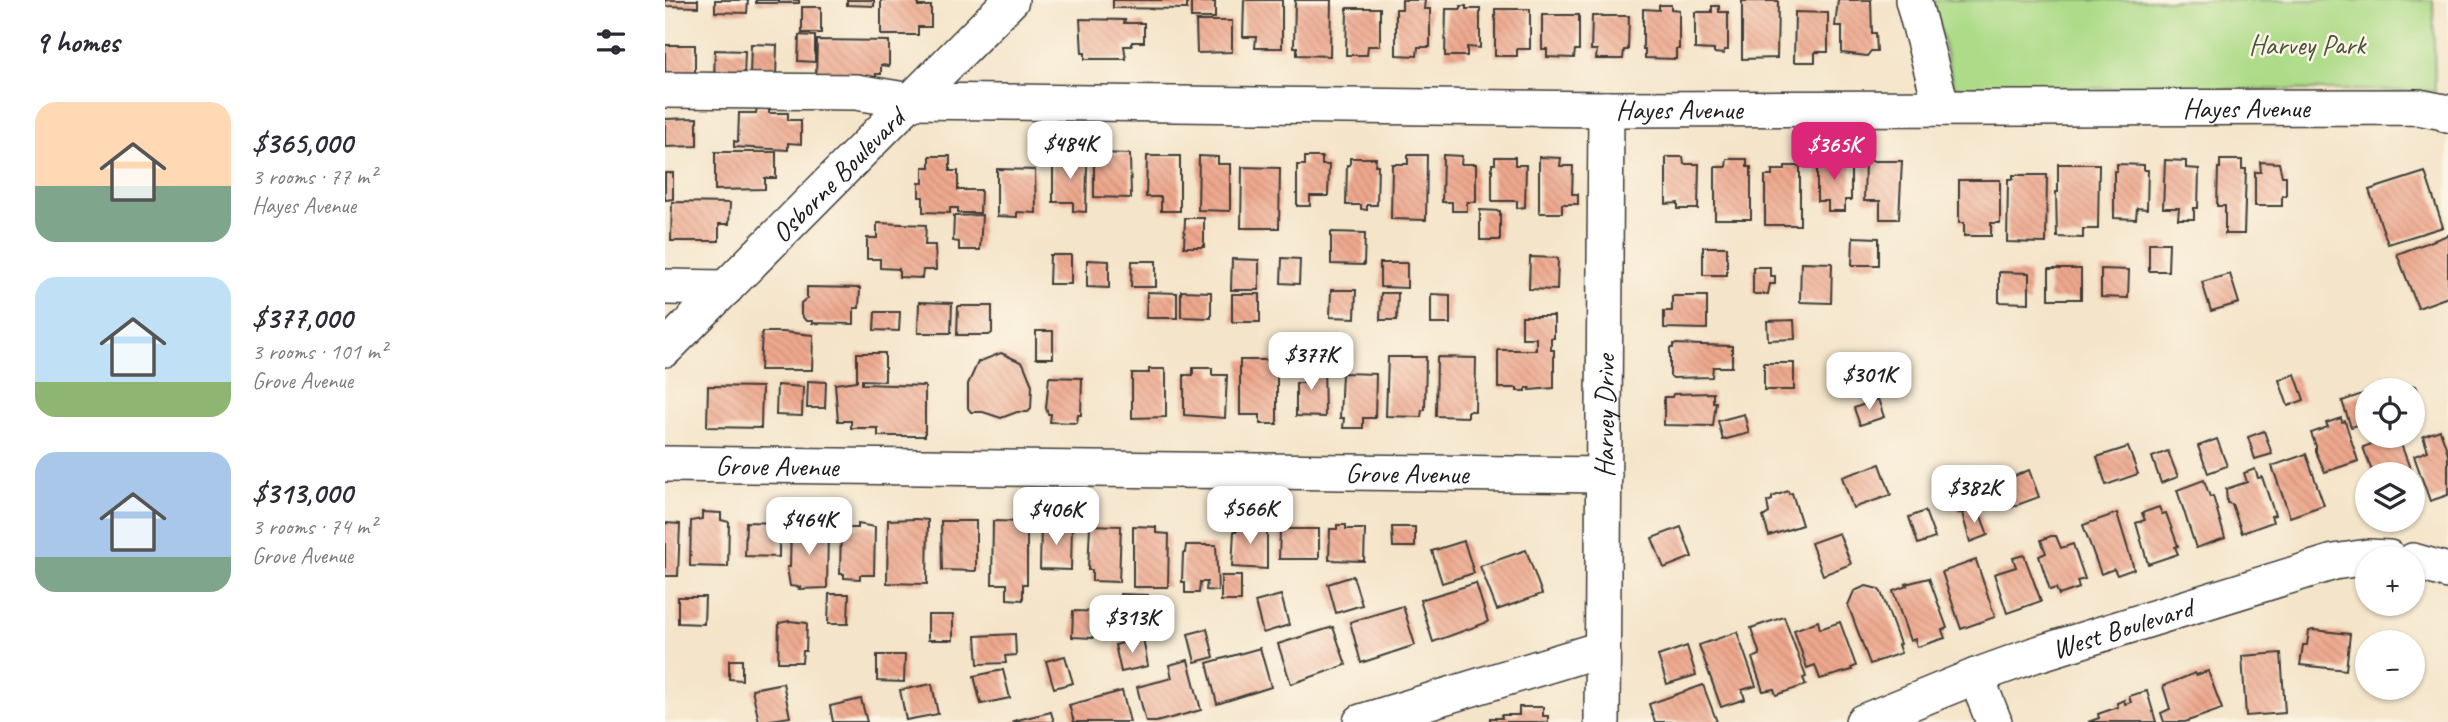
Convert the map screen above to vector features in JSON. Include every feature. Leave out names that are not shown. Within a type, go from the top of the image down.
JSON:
[{"type":"street","name":"Osborne Boulevard","points":[[665,349],[1011,0]]},
{"type":"street","points":[[1913,0],[1942,108]]},
{"type":"street","name":"Hayes Avenue","points":[[665,90],[856,92],[911,101],[1606,108],[2418,107],[2448,115]]},
{"type":"street","name":"Harvey Drive","points":[[1602,722],[1606,108]]},
{"type":"street","points":[[665,287],[726,288]]},
{"type":"street","name":"Grove Avenue","points":[[665,464],[1604,475]]},
{"type":"street","name":"West Boulevard","points":[[1863,722],[2034,655],[2334,562],[2355,559]]},
{"type":"street","points":[[2425,564],[2448,571]]},
{"type":"street","points":[[1361,722],[1601,649]]},
{"type":"street","points":[[1976,676],[1994,722]]},
{"type":"green space","name":"Harvey Park","points":[[1933,0],[2433,0],[2435,91],[1954,87]]},
{"type":"building","points":[[665,0],[698,0],[698,7],[665,6]]},
{"type":"building","points":[[715,0],[748,0],[747,13],[715,12]]},
{"type":"building","points":[[756,0],[799,0],[799,3],[756,3]]},
{"type":"building","points":[[847,0],[874,0],[874,6],[847,5]]},
{"type":"building","points":[[881,0],[918,0],[918,6],[931,6],[931,27],[918,27],[918,35],[881,35]]},
{"type":"building","points":[[1113,0],[1187,0],[1187,9],[1113,8]]},
{"type":"building","points":[[1244,0],[1282,0],[1282,48],[1255,48],[1256,37],[1243,37]]},
{"type":"building","points":[[1295,0],[1331,0],[1330,56],[1297,55],[1297,47],[1294,47]]},
{"type":"building","points":[[1402,0],[1425,0],[1424,9],[1430,9],[1430,47],[1418,47],[1417,56],[1396,55],[1396,9],[1402,9]]},
{"type":"building","points":[[1838,0],[1871,0],[1872,33],[1876,33],[1877,51],[1871,51],[1867,56],[1842,53],[1842,26],[1835,26]]},
{"type":"building","points":[[1742,1],[1778,1],[1777,58],[1742,59]]},
{"type":"building","points":[[1191,2],[1215,2],[1215,18],[1191,18]]},
{"type":"building","points":[[1659,5],[1671,5],[1671,9],[1679,10],[1679,49],[1676,49],[1676,59],[1645,58],[1643,9],[1659,10]]},
{"type":"building","points":[[1461,6],[1466,6],[1466,9],[1480,9],[1480,48],[1467,47],[1467,56],[1445,56],[1446,9],[1461,9]]},
{"type":"building","points":[[1712,6],[1719,6],[1719,12],[1728,12],[1728,50],[1724,50],[1724,54],[1714,53],[1714,50],[1695,49],[1695,12],[1712,12]]},
{"type":"building","points":[[802,7],[821,7],[821,33],[802,33]]},
{"type":"building","points":[[1347,8],[1380,8],[1380,46],[1368,46],[1367,55],[1346,55]]},
{"type":"building","points":[[1495,9],[1530,9],[1530,49],[1517,49],[1517,56],[1495,56]]},
{"type":"building","points":[[1795,12],[1828,13],[1828,52],[1815,52],[1815,62],[1794,62]]},
{"type":"building","points":[[1542,15],[1579,15],[1579,50],[1575,50],[1574,58],[1547,57],[1547,49],[1542,49]]},
{"type":"building","points":[[1592,16],[1629,16],[1628,50],[1624,50],[1623,59],[1596,59],[1597,50],[1591,50]]},
{"type":"building","points":[[1080,19],[1144,23],[1144,42],[1132,42],[1132,46],[1124,46],[1126,59],[1085,59],[1085,53],[1082,53]]},
{"type":"building","points":[[1196,21],[1232,21],[1232,52],[1197,53]]},
{"type":"building","points":[[799,35],[815,36],[815,62],[798,61]]},
{"type":"building","points":[[817,40],[889,41],[889,66],[881,65],[881,74],[876,74],[876,79],[816,78]]},
{"type":"building","points":[[751,44],[777,45],[776,77],[750,76]]},
{"type":"building","points":[[665,45],[695,45],[695,79],[665,78]]},
{"type":"building","points":[[715,50],[745,51],[744,79],[714,79]]},
{"type":"building","points":[[757,107],[769,107],[769,113],[788,113],[788,120],[801,120],[801,144],[788,143],[788,150],[734,147],[734,141],[738,142],[739,113],[756,113]]},
{"type":"building","points":[[697,118],[697,146],[665,147],[665,119]]},
{"type":"building","points":[[715,152],[776,152],[776,178],[765,178],[765,189],[715,190]]},
{"type":"building","points":[[1098,153],[1130,154],[1131,198],[1094,197],[1094,163],[1098,163]]},
{"type":"building","points":[[1056,154],[1084,154],[1084,164],[1087,164],[1086,212],[1073,211],[1073,202],[1053,202],[1053,163]]},
{"type":"building","points":[[1408,155],[1427,155],[1426,220],[1391,219],[1392,164],[1408,164]]},
{"type":"building","points":[[1443,155],[1462,156],[1461,164],[1476,164],[1476,202],[1467,202],[1467,211],[1452,211],[1452,202],[1442,202]]},
{"type":"building","points":[[930,156],[950,156],[950,171],[958,171],[958,190],[981,190],[980,213],[958,213],[958,208],[950,208],[950,213],[923,212],[919,183],[923,183],[923,167],[930,167]]},
{"type":"building","points":[[1147,156],[1180,156],[1180,211],[1161,211],[1161,197],[1146,197]]},
{"type":"building","points":[[1199,156],[1218,157],[1218,164],[1230,164],[1230,211],[1198,210]]},
{"type":"building","points":[[1305,157],[1322,157],[1322,165],[1329,165],[1328,196],[1310,196],[1310,206],[1297,206],[1297,165],[1305,165]]},
{"type":"building","points":[[1495,157],[1515,157],[1515,165],[1526,165],[1525,207],[1517,208],[1517,201],[1492,201],[1492,164],[1495,164]]},
{"type":"building","points":[[1539,157],[1561,158],[1560,166],[1573,166],[1572,194],[1578,194],[1578,204],[1562,204],[1562,213],[1539,213]]},
{"type":"building","points":[[1666,157],[1683,157],[1684,164],[1699,164],[1698,209],[1678,209],[1678,203],[1666,204]]},
{"type":"building","points":[[1350,158],[1376,158],[1377,205],[1367,205],[1367,210],[1361,209],[1361,205],[1346,205],[1347,165],[1350,165]]},
{"type":"building","points":[[1817,158],[1851,158],[1851,200],[1845,200],[1845,211],[1828,211],[1828,201],[1817,201]]},
{"type":"building","points":[[1727,159],[1747,159],[1747,167],[1751,167],[1751,219],[1715,219],[1715,167],[1726,167]]},
{"type":"building","points":[[2165,160],[2186,161],[2186,168],[2199,169],[2198,208],[2194,208],[2194,219],[2178,219],[2179,208],[2163,208]]},
{"type":"building","points":[[2220,160],[2242,160],[2242,169],[2246,169],[2244,234],[2225,234],[2225,206],[2217,206]]},
{"type":"building","points":[[1865,161],[1902,161],[1899,219],[1880,219],[1880,201],[1864,201]]},
{"type":"building","points":[[2260,162],[2279,163],[2282,176],[2286,176],[2286,196],[2282,196],[2282,206],[2255,206],[2255,172],[2261,172]]},
{"type":"building","points":[[2058,164],[2099,164],[2098,229],[2083,229],[2083,238],[2057,237]]},
{"type":"building","points":[[2117,164],[2144,165],[2144,170],[2148,170],[2147,209],[2137,208],[2136,219],[2114,218],[2114,171],[2117,171]]},
{"type":"building","points":[[1785,166],[1800,166],[1800,225],[1765,225],[1765,176],[1772,176],[1772,170],[1785,170]]},
{"type":"building","points":[[1242,167],[1280,168],[1279,228],[1241,228]]},
{"type":"building","points":[[997,169],[1035,170],[1036,213],[1017,212],[1017,217],[997,216]]},
{"type":"building","points":[[2425,172],[2443,227],[2388,244],[2369,190]]},
{"type":"building","points":[[665,173],[673,173],[673,199],[665,200]]},
{"type":"building","points":[[2013,175],[2047,175],[2046,243],[2007,242],[2008,179],[2013,179]]},
{"type":"building","points":[[1959,180],[2000,180],[2000,223],[1991,223],[1991,236],[1964,236],[1964,223],[1959,223]]},
{"type":"building","points":[[672,202],[730,203],[729,224],[719,224],[719,241],[671,241]]},
{"type":"building","points":[[1480,210],[1500,211],[1500,240],[1480,240]]},
{"type":"building","points":[[982,215],[980,250],[959,250],[959,242],[953,241],[954,216]]},
{"type":"building","points":[[1185,218],[1204,218],[1204,247],[1184,247]]},
{"type":"building","points":[[877,223],[926,225],[925,245],[935,245],[936,270],[923,270],[922,278],[899,277],[899,269],[880,268],[880,259],[867,259],[867,238],[877,238]]},
{"type":"building","points":[[1331,232],[1365,233],[1364,265],[1331,264]]},
{"type":"building","points":[[2448,235],[2448,297],[2418,308],[2397,254]]},
{"type":"building","points":[[1853,237],[1879,238],[1879,265],[1852,265]]},
{"type":"building","points":[[2149,243],[2169,243],[2168,271],[2149,271]]},
{"type":"building","points":[[1703,247],[1727,247],[1727,275],[1703,275]]},
{"type":"building","points":[[1050,255],[1071,255],[1071,284],[1049,284]]},
{"type":"building","points":[[1530,257],[1558,258],[1557,290],[1529,289]]},
{"type":"building","points":[[1282,258],[1300,259],[1299,284],[1281,283]]},
{"type":"building","points":[[1232,259],[1259,260],[1259,290],[1231,290]]},
{"type":"building","points":[[1087,260],[1109,261],[1109,288],[1087,287]]},
{"type":"building","points":[[1132,261],[1156,261],[1156,287],[1131,287]]},
{"type":"building","points":[[1801,262],[1832,263],[1831,303],[1800,302]]},
{"type":"building","points":[[1380,263],[1407,263],[1407,288],[1380,287]]},
{"type":"building","points":[[1753,267],[1770,267],[1770,276],[1775,276],[1775,284],[1770,284],[1768,294],[1753,294]]},
{"type":"building","points":[[2049,269],[2081,269],[2081,299],[2049,299]]},
{"type":"building","points":[[2101,269],[2129,270],[2128,298],[2101,297]]},
{"type":"building","points":[[1999,272],[2029,273],[2029,303],[1999,302]]},
{"type":"building","points":[[2230,274],[2239,303],[2211,311],[2202,282]]},
{"type":"building","points":[[807,287],[860,288],[859,308],[854,308],[854,324],[806,321],[801,315],[801,303],[807,298]]},
{"type":"building","points":[[1331,290],[1356,290],[1355,318],[1330,317]]},
{"type":"building","points":[[1181,291],[1211,292],[1211,318],[1181,317]]},
{"type":"building","points":[[1147,292],[1177,293],[1177,318],[1146,318]]},
{"type":"building","points":[[1381,293],[1398,293],[1397,320],[1380,320]]},
{"type":"building","points":[[1232,294],[1260,294],[1260,322],[1232,322]]},
{"type":"building","points":[[1431,294],[1450,295],[1450,324],[1431,324]]},
{"type":"building","points":[[1672,296],[1707,296],[1707,329],[1664,328],[1664,311],[1672,311]]},
{"type":"building","points":[[919,302],[952,303],[951,333],[918,333]]},
{"type":"building","points":[[958,306],[992,306],[992,333],[957,335]]},
{"type":"building","points":[[875,312],[900,312],[899,331],[874,330]]},
{"type":"building","points":[[1522,316],[1554,316],[1551,350],[1554,350],[1554,388],[1526,388],[1526,391],[1517,391],[1517,388],[1498,388],[1498,350],[1536,350],[1536,338],[1522,338]]},
{"type":"building","points":[[1794,320],[1795,339],[1768,340],[1767,321]]},
{"type":"building","points":[[1036,331],[1053,331],[1053,358],[1036,358]]},
{"type":"building","points":[[762,332],[813,335],[812,370],[760,370]]},
{"type":"building","points":[[1673,344],[1732,346],[1732,367],[1713,367],[1712,377],[1673,378],[1670,376],[1670,348],[1673,348]]},
{"type":"building","points":[[857,353],[885,353],[885,381],[862,380],[862,384],[925,386],[925,436],[878,436],[878,428],[851,428],[851,421],[838,421],[835,384],[857,381]]},
{"type":"building","points":[[1001,353],[1023,363],[1032,385],[1031,409],[1001,418],[983,412],[971,412],[968,408],[968,384],[978,362]]},
{"type":"building","points":[[1388,357],[1426,357],[1425,410],[1422,410],[1421,417],[1386,416]]},
{"type":"building","points":[[1437,357],[1476,358],[1475,411],[1468,411],[1468,417],[1436,416]]},
{"type":"building","points":[[1240,360],[1277,360],[1277,424],[1260,424],[1260,415],[1240,415]]},
{"type":"building","points":[[1764,363],[1794,363],[1794,390],[1764,390]]},
{"type":"building","points":[[1304,364],[1324,364],[1325,417],[1296,416],[1296,383],[1304,383]]},
{"type":"building","points":[[1193,368],[1212,368],[1212,375],[1227,375],[1225,418],[1184,415],[1184,375],[1193,375]]},
{"type":"building","points":[[1149,369],[1164,369],[1166,374],[1166,417],[1132,418],[1132,373],[1149,373]]},
{"type":"building","points":[[1342,373],[1376,374],[1375,418],[1363,418],[1363,428],[1343,428],[1344,418],[1340,418]]},
{"type":"building","points":[[2295,374],[2304,400],[2288,406],[2279,380]]},
{"type":"building","points":[[1049,377],[1082,378],[1081,415],[1078,415],[1077,423],[1050,422],[1051,414],[1048,414],[1046,408]]},
{"type":"building","points":[[808,381],[826,382],[825,408],[807,408]]},
{"type":"building","points":[[777,385],[803,387],[802,416],[776,415]]},
{"type":"building","points":[[708,386],[762,387],[761,428],[707,427]]},
{"type":"building","points":[[1713,393],[1713,402],[1716,402],[1713,426],[1664,425],[1664,397],[1672,397],[1673,394]]},
{"type":"building","points":[[2355,396],[2355,426],[2351,427],[2342,401]]},
{"type":"building","points":[[1878,399],[1884,417],[1860,425],[1854,408]]},
{"type":"building","points":[[1744,414],[1749,433],[1723,440],[1718,421]]},
{"type":"building","points":[[2341,418],[2342,422],[2345,421],[2358,461],[2325,472],[2311,433],[2328,427],[2326,423]]},
{"type":"building","points":[[2440,430],[2448,453],[2448,495],[2430,501],[2425,487],[2425,462],[2416,462],[2414,456],[2428,451],[2425,435]]},
{"type":"building","points":[[2264,431],[2272,454],[2255,459],[2248,437]]},
{"type":"building","points":[[2217,439],[2227,466],[2208,473],[2198,446]]},
{"type":"building","points":[[2128,447],[2138,474],[2106,485],[2097,457]]},
{"type":"building","points":[[2363,448],[2402,448],[2408,462],[2369,462]]},
{"type":"building","points":[[2168,451],[2178,477],[2161,483],[2152,457]]},
{"type":"building","points":[[2306,454],[2324,505],[2290,517],[2272,466]]},
{"type":"building","points":[[1880,464],[1891,495],[1853,508],[1842,477]]},
{"type":"building","points":[[2255,469],[2258,478],[2262,477],[2275,515],[2271,516],[2273,522],[2242,533],[2232,504],[2227,503],[2226,489],[2247,482],[2244,473]]},
{"type":"building","points":[[2029,470],[2039,497],[2009,508],[2000,482]]},
{"type":"building","points":[[2204,480],[2210,497],[2213,496],[2225,538],[2196,548],[2177,490]]},
{"type":"building","points":[[1972,489],[1978,506],[1959,513],[1952,496]]},
{"type":"building","points":[[1788,491],[1789,494],[1792,493],[1802,525],[1769,536],[1763,517],[1769,513],[1767,502],[1772,500],[1772,497]]},
{"type":"building","points":[[2159,507],[2162,514],[2166,513],[2178,546],[2175,547],[2178,554],[2148,564],[2136,523],[2145,520],[2142,513]]},
{"type":"building","points":[[1976,508],[1988,535],[1970,542],[1962,513]]},
{"type":"building","points":[[1925,511],[1935,538],[1918,544],[1909,517]]},
{"type":"building","points":[[702,512],[721,513],[721,520],[729,522],[728,567],[690,566],[691,521],[702,519]]},
{"type":"building","points":[[2117,513],[2134,569],[2117,575],[2114,569],[2101,574],[2083,525]]},
{"type":"building","points":[[888,520],[928,520],[927,584],[887,583]]},
{"type":"building","points":[[941,521],[976,521],[976,571],[942,570]]},
{"type":"building","points":[[993,521],[1027,522],[1027,584],[1023,584],[1023,600],[1007,599],[1007,584],[992,584]]},
{"type":"building","points":[[746,522],[779,523],[779,557],[745,556]]},
{"type":"building","points":[[1238,522],[1267,523],[1267,569],[1232,567],[1234,531],[1237,531]]},
{"type":"building","points":[[665,523],[680,524],[678,576],[665,576]]},
{"type":"building","points":[[858,524],[875,527],[874,575],[860,575],[860,579],[844,578],[844,574],[840,574],[841,528],[858,528]]},
{"type":"building","points":[[1041,524],[1072,525],[1071,570],[1040,569]]},
{"type":"building","points":[[791,525],[828,526],[827,588],[799,589],[800,587],[790,586],[787,567],[790,567]]},
{"type":"building","points":[[1090,525],[1121,526],[1119,582],[1092,581],[1092,570],[1088,570]]},
{"type":"building","points":[[1337,525],[1346,525],[1346,529],[1365,529],[1364,561],[1329,560],[1330,529],[1337,529]]},
{"type":"building","points":[[1133,526],[1156,527],[1156,533],[1169,534],[1168,587],[1133,587]]},
{"type":"building","points":[[1392,527],[1415,527],[1415,547],[1393,547]]},
{"type":"building","points":[[1681,527],[1692,557],[1664,568],[1652,538]]},
{"type":"building","points":[[1280,529],[1319,529],[1319,559],[1279,559]]},
{"type":"building","points":[[1839,533],[1851,564],[1823,575],[1811,543]]},
{"type":"building","points":[[2056,536],[2061,548],[2073,544],[2085,579],[2077,581],[2079,588],[2059,595],[2056,588],[2050,590],[2039,556],[2046,553],[2041,540]]},
{"type":"building","points":[[1464,541],[1474,573],[1442,583],[1432,551]]},
{"type":"building","points":[[1186,545],[1216,545],[1218,591],[1206,590],[1207,582],[1200,582],[1199,593],[1185,593],[1185,582],[1182,582],[1183,553]]},
{"type":"building","points":[[1526,550],[1542,594],[1497,610],[1480,566]]},
{"type":"building","points":[[2024,555],[2041,601],[2007,613],[1994,574],[2016,567],[2013,558]]},
{"type":"building","points":[[1976,560],[1995,617],[1961,629],[1942,572]]},
{"type":"building","points":[[1221,576],[1241,576],[1241,601],[1221,601]]},
{"type":"building","points":[[1353,576],[1362,605],[1336,613],[1328,584]]},
{"type":"building","points":[[1929,578],[1947,628],[1942,630],[1945,638],[1917,647],[1915,639],[1910,641],[1893,591],[1907,586],[1906,584]]},
{"type":"building","points":[[1476,583],[1488,622],[1433,642],[1420,600]]},
{"type":"building","points":[[1866,586],[1881,592],[1901,653],[1870,664],[1848,605],[1854,591]]},
{"type":"building","points":[[829,594],[849,594],[848,624],[828,624]]},
{"type":"building","points":[[1120,594],[1148,595],[1147,628],[1119,626]]},
{"type":"building","points":[[1281,595],[1289,625],[1263,633],[1255,602]]},
{"type":"building","points":[[678,597],[705,597],[704,624],[678,623]]},
{"type":"building","points":[[1403,606],[1415,645],[1361,663],[1350,622]]},
{"type":"building","points":[[1073,611],[1107,612],[1107,633],[1094,633],[1093,638],[1072,637]]},
{"type":"building","points":[[928,615],[953,615],[953,640],[928,640]]},
{"type":"building","points":[[1784,617],[1806,677],[1803,678],[1806,685],[1776,695],[1774,689],[1763,691],[1752,658],[1760,655],[1751,628]]},
{"type":"building","points":[[1818,621],[1820,629],[1840,622],[1856,666],[1851,668],[1852,670],[1820,679],[1815,665],[1807,668],[1794,630]]},
{"type":"building","points":[[779,623],[807,623],[806,651],[803,651],[802,662],[778,662]]},
{"type":"building","points":[[1333,627],[1346,665],[1291,684],[1278,644]]},
{"type":"building","points":[[1207,629],[1214,657],[1195,662],[1188,634]]},
{"type":"building","points":[[2309,631],[2350,634],[2346,670],[2300,665],[2303,645],[2307,645]]},
{"type":"building","points":[[1737,632],[1756,686],[1742,690],[1745,699],[1721,707],[1699,645]]},
{"type":"building","points":[[1015,634],[1016,655],[1005,656],[1006,663],[978,664],[976,636]]},
{"type":"building","points":[[1143,638],[1148,666],[1121,672],[1115,645]]},
{"type":"building","points":[[1687,646],[1696,675],[1667,684],[1658,656]]},
{"type":"building","points":[[1260,648],[1271,687],[1217,704],[1207,663]]},
{"type":"building","points":[[2281,653],[2285,713],[2246,716],[2242,656]]},
{"type":"building","points":[[877,655],[905,655],[904,682],[877,681]]},
{"type":"building","points":[[1065,656],[1073,683],[1054,688],[1046,661]]},
{"type":"building","points":[[729,660],[742,660],[742,680],[729,679]]},
{"type":"building","points":[[1188,660],[1201,710],[1156,722],[1146,722],[1137,687],[1172,678],[1169,665]]},
{"type":"building","points":[[1003,670],[1010,698],[981,704],[974,676]]},
{"type":"building","points":[[2208,671],[2222,709],[2185,722],[2164,722],[2161,713],[2170,709],[2163,686],[2195,673],[2196,675]]},
{"type":"building","points":[[783,683],[790,717],[759,722],[752,689]]},
{"type":"building","points":[[932,684],[938,714],[906,720],[900,690]]},
{"type":"building","points":[[1703,685],[1717,722],[1655,722],[1649,704]]},
{"type":"building","points":[[1122,691],[1130,722],[1074,722],[1069,705]]},
{"type":"building","points":[[2147,691],[2156,722],[2088,722],[2099,718],[2098,714],[2118,707],[2117,703],[2124,700],[2125,704],[2131,702],[2129,696]]},
{"type":"building","points":[[861,699],[867,722],[833,722],[830,706]]},
{"type":"building","points":[[1519,707],[1543,707],[1543,716],[1548,716],[1548,722],[1490,722],[1490,718],[1502,718],[1501,715],[1519,715]]},
{"type":"building","points":[[1051,712],[1054,722],[1013,722],[1013,721]]}]
